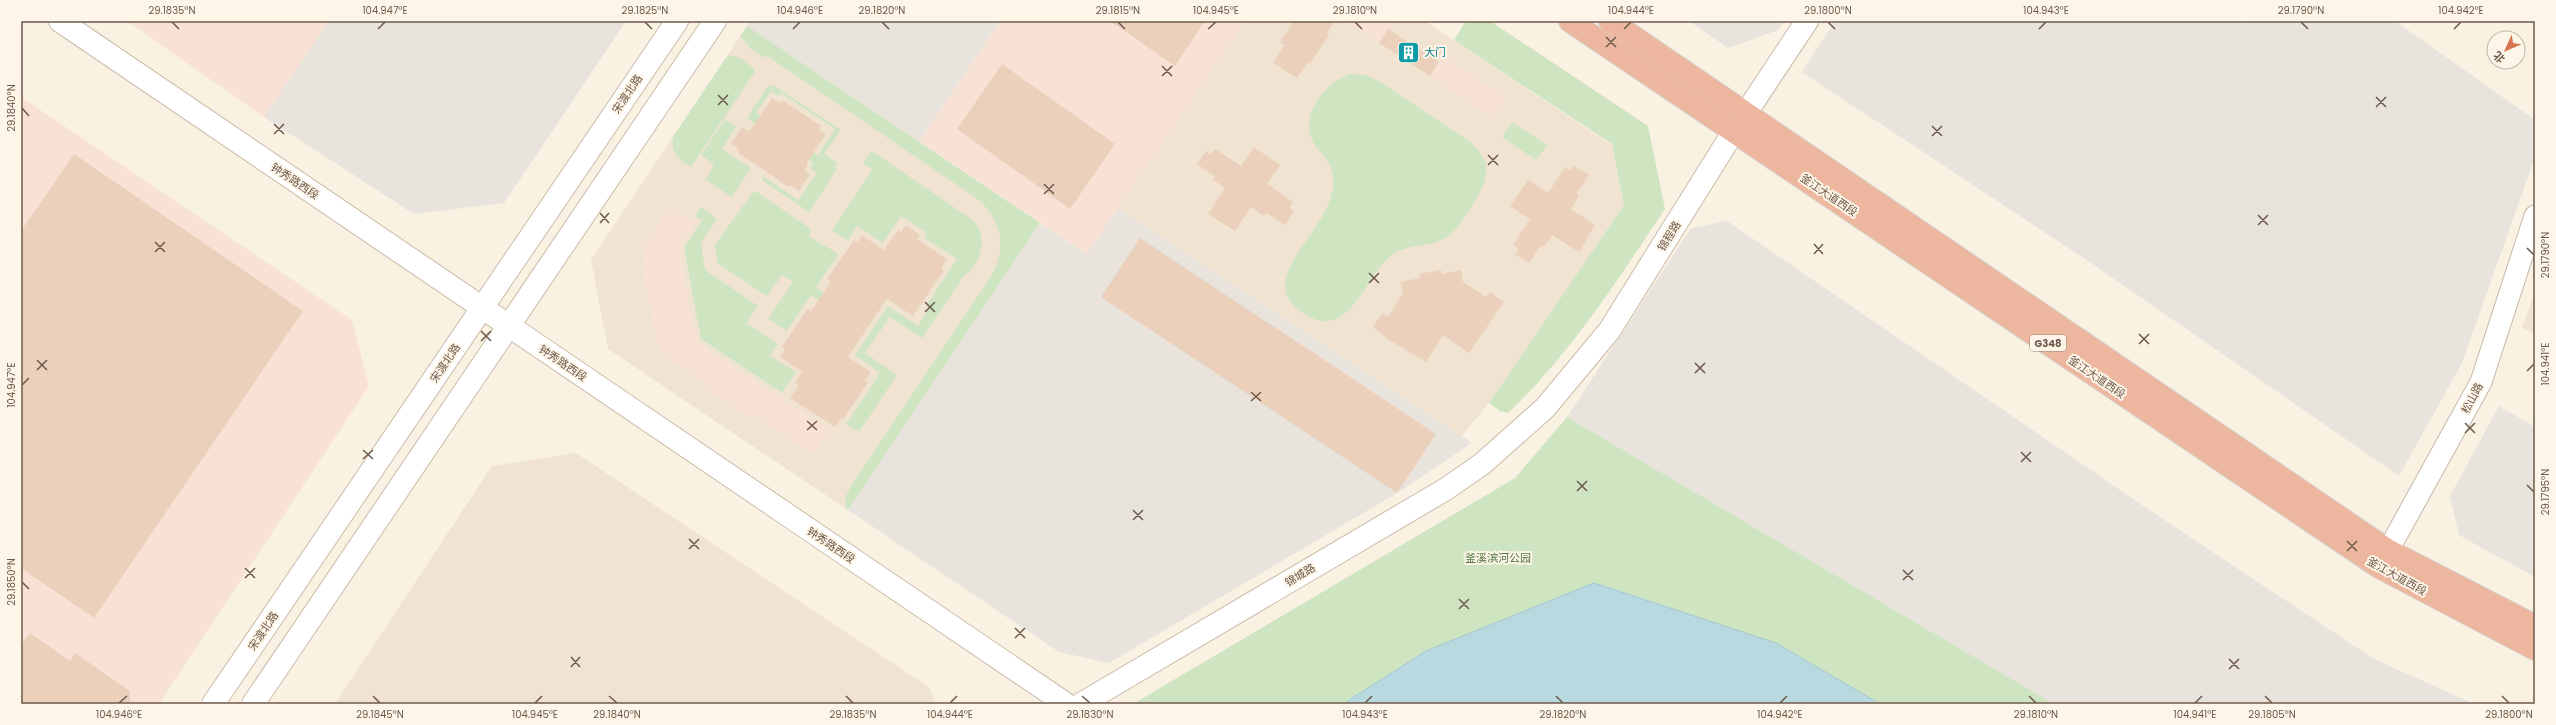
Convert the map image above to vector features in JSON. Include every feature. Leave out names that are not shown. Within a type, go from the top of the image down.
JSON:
[{"type":"highway","name":"釜江大道西段","points":[[1570,21],[1734,131],[2384,559],[2535,648]]},
{"type":"highway","name":"釜江大道西段","points":[[1610,21],[1746,112],[2384,559],[2535,626]]},
{"type":"street","name":"钟秀路西段","points":[[60,21],[481,309],[1066,704]]},
{"type":"street","name":"宋渡北路","points":[[213,704],[676,21]]},
{"type":"street","points":[[253,704],[715,21]]},
{"type":"street","name":"锦程路","points":[[1514,437],[1545,408],[1610,331],[1746,112],[1807,21]]},
{"type":"street","name":"松山路","points":[[2384,559],[2481,382],[2535,216]]},
{"type":"street","name":"锦城路","points":[[1081,704],[1446,489],[1482,464],[1514,437]]},
{"type":"shaded area","points":[[127,21],[329,21],[264,117]]},
{"type":"shaded area","points":[[329,21],[626,21],[504,203],[414,214],[264,117]]},
{"type":"shaded area","points":[[750,21],[1000,21],[919,141],[747,26]]},
{"type":"shaded area","points":[[1000,21],[1245,21],[1087,254],[919,141]]},
{"type":"shaded area","points":[[1245,21],[1425,21],[1612,145],[1624,205],[1495,395],[1462,436],[1118,208]]},
{"type":"shaded area","points":[[1346,21],[1389,21],[1392,23],[1379,43]]},
{"type":"shaded area","points":[[1689,21],[1784,21],[1778,30],[1728,48]]},
{"type":"shaded area","points":[[1835,21],[2247,21],[2243,28],[2248,21],[2395,21],[2535,120],[2535,157],[2462,363],[2399,476],[2091,263],[1802,72]]},
{"type":"shaded area","points":[[747,26],[1040,223],[848,510],[608,349],[591,260]]},
{"type":"shaded area","points":[[1443,56],[1505,97],[1491,117],[1430,76]]},
{"type":"shaded area","points":[[21,97],[352,320],[369,386],[159,704],[21,704]]},
{"type":"shaded area","points":[[670,206],[695,223],[678,248],[697,342],[829,431],[813,455],[750,413],[748,417],[704,388],[707,384],[663,355],[660,342],[657,342],[642,266],[645,264],[642,249]]},
{"type":"shaded area","points":[[1118,208],[1472,443],[1397,493],[1109,663],[1059,652],[848,510],[1040,223],[1087,254]]},
{"type":"shaded area","points":[[1727,221],[2142,505],[2374,659],[2474,704],[2054,704],[1567,417],[1691,228]]},
{"type":"shaded area","points":[[2535,292],[2535,334],[2522,327]]},
{"type":"shaded area","points":[[2499,406],[2535,427],[2535,577],[2459,535],[2450,496]]},
{"type":"shaded area","points":[[576,453],[930,688],[935,704],[335,704],[492,466]]},
{"type":"green space","points":[[1466,21],[1490,21],[1648,126],[1665,209],[1611,289],[1573,341],[1531,390],[1508,413],[1500,411],[1489,403],[1624,205],[1612,144],[1454,40]]},
{"type":"green space","points":[[747,26],[1040,223],[848,510],[845,508],[846,496],[851,486],[992,275],[997,264],[999,254],[999,234],[992,215],[976,198],[766,55],[764,58],[751,49],[740,36]]},
{"type":"green space","points":[[728,55],[740,58],[754,68],[754,73],[691,167],[676,155],[672,143],[673,137]]},
{"type":"green space","points":[[1351,74],[1365,75],[1377,80],[1469,141],[1478,150],[1483,159],[1486,167],[1486,176],[1474,202],[1451,234],[1438,242],[1398,251],[1382,264],[1355,303],[1345,314],[1333,320],[1319,320],[1303,313],[1288,297],[1286,281],[1292,263],[1317,225],[1328,205],[1333,185],[1329,164],[1312,141],[1309,127],[1313,107],[1325,90],[1333,83],[1342,77]]},
{"type":"green space","points":[[773,85],[841,130],[824,154],[837,163],[835,167],[837,169],[809,212],[762,180],[764,177],[798,200],[817,173],[810,168],[813,163],[808,159],[813,152],[818,155],[835,129],[781,93],[778,96],[771,91],[756,113],[762,117],[756,125],[747,118],[767,87]]},
{"type":"green space","points":[[725,119],[736,127],[722,149],[751,168],[732,197],[706,180],[714,164],[701,155]]},
{"type":"green space","points":[[1512,122],[1547,145],[1536,160],[1502,137]]},
{"type":"green space","points":[[872,151],[974,221],[980,231],[982,245],[979,258],[968,274],[966,273],[922,338],[890,317],[865,353],[897,375],[859,432],[846,424],[880,373],[855,355],[888,306],[918,326],[929,308],[926,306],[957,259],[924,238],[927,233],[901,216],[883,243],[857,226],[848,241],[832,230],[872,170],[863,163]]},
{"type":"green space","points":[[753,192],[757,192],[811,229],[809,237],[839,254],[816,287],[847,308],[842,315],[811,295],[787,331],[768,319],[793,282],[782,275],[767,296],[717,263],[715,245]]},
{"type":"green space","points":[[701,207],[717,219],[701,243],[705,270],[758,306],[746,323],[778,344],[770,356],[796,372],[782,393],[701,339],[684,248],[702,221],[695,216]]},
{"type":"green space","name":"釜溪滨河公园","points":[[1567,417],[2054,704],[1880,704],[1776,643],[1426,651],[1343,704],[1133,704],[1515,478]]},
{"type":"water","points":[[1594,583],[1776,643],[1880,704],[1343,704],[1426,651]]},
{"type":"building","points":[[1110,21],[1205,21],[1175,66]]},
{"type":"building","points":[[1294,21],[1335,21],[1327,33],[1329,35],[1310,64],[1308,62],[1297,78],[1273,63],[1285,45],[1280,42]]},
{"type":"building","name":"大门","points":[[1388,29],[1439,62],[1430,76],[1379,43]]},
{"type":"building","points":[[1002,64],[1115,144],[1070,209],[957,129]]},
{"type":"building","points":[[772,98],[780,103],[782,100],[821,126],[819,130],[826,134],[806,164],[808,165],[804,170],[810,174],[799,191],[790,185],[788,187],[738,153],[740,151],[731,144],[742,127],[748,131],[752,128]]},
{"type":"building","points":[[1254,147],[1280,165],[1267,184],[1293,202],[1289,208],[1294,211],[1285,225],[1266,213],[1264,216],[1251,207],[1235,231],[1208,214],[1225,188],[1213,180],[1215,177],[1197,164],[1206,151],[1211,154],[1215,149],[1241,166]]},
{"type":"building","points":[[74,154],[303,311],[94,618],[21,568],[21,231]]},
{"type":"building","points":[[1574,166],[1589,175],[1576,194],[1579,196],[1571,209],[1595,225],[1579,252],[1552,235],[1544,247],[1541,245],[1529,263],[1515,254],[1519,249],[1513,245],[1530,219],[1510,206],[1528,180],[1548,193],[1565,167],[1571,171]]},
{"type":"building","points":[[906,225],[920,235],[917,239],[947,259],[941,268],[944,270],[913,316],[887,299],[848,357],[871,372],[865,381],[868,383],[843,419],[841,418],[835,427],[790,398],[799,385],[795,382],[802,371],[780,357],[785,349],[782,347],[808,308],[811,311],[831,281],[827,279],[854,240],[857,242],[862,235],[884,250],[898,230],[901,232]]},
{"type":"building","points":[[1140,238],[1436,434],[1397,493],[1101,297]]},
{"type":"building","points":[[1441,270],[1442,274],[1461,270],[1463,282],[1486,297],[1490,292],[1504,302],[1469,353],[1443,335],[1426,362],[1388,339],[1373,327],[1382,313],[1388,317],[1403,293],[1400,282],[1420,278],[1419,274]]},
{"type":"building","points":[[30,633],[70,661],[75,653],[130,691],[130,704],[21,704],[21,645]]},
{"type":"place","name":"大门","points":[[1409,52]]}]
